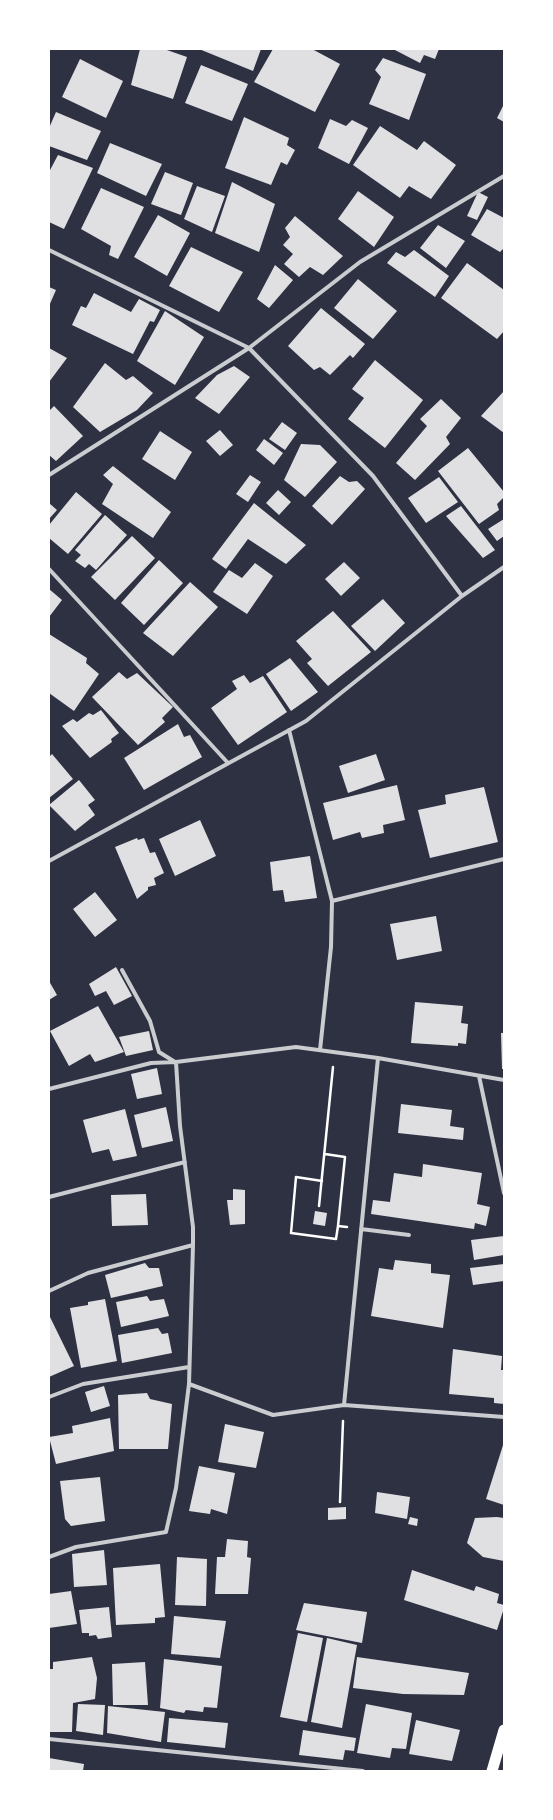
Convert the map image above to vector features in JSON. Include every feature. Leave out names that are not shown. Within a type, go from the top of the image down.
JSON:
[{"type":"highway","points":[[492,1771],[504,1730]]},
{"type":"street","points":[[49,475],[249,348],[360,262],[504,176]]},
{"type":"street","points":[[49,250],[249,348],[373,476],[462,596]]},
{"type":"street","points":[[49,861],[306,721],[462,596],[504,566]]},
{"type":"street","points":[[49,569],[228,763]]},
{"type":"street","points":[[289,730],[332,901],[331,947],[320,1050]]},
{"type":"street","points":[[332,901],[504,859]]},
{"type":"street","points":[[122,970],[150,1021],[160,1052],[176,1062]]},
{"type":"street","points":[[49,1089],[151,1063],[176,1062],[296,1047],[378,1058],[504,1080]]},
{"type":"street","points":[[344,1405],[378,1058]]},
{"type":"street","points":[[49,1557],[76,1547],[166,1532],[176,1488],[189,1384],[193,1245],[193,1227],[185,1162],[176,1062]]},
{"type":"street","points":[[479,1076],[504,1193]]},
{"type":"street","points":[[49,1197],[185,1162]]},
{"type":"street","points":[[361,1229],[409,1235]]},
{"type":"street","points":[[49,1291],[88,1273],[193,1245]]},
{"type":"street","points":[[49,1397],[83,1384],[189,1367]]},
{"type":"street","points":[[189,1384],[273,1415],[344,1405],[504,1417]]},
{"type":"street","points":[[49,1739],[363,1771]]},
{"type":"path","points":[[319,1206],[334,1052]]},
{"type":"path","points":[[322,1181],[296,1177],[290,1233],[336,1240],[345,1157],[325,1154]]},
{"type":"path","points":[[338,1226],[361,1229]]},
{"type":"path","points":[[340,1502],[344,1405]]},
{"type":"building","points":[[140,49],[164,49],[187,57],[173,99],[131,85]]},
{"type":"building","points":[[199,49],[261,49],[253,71]]},
{"type":"building","points":[[273,49],[312,49],[340,64],[315,112],[254,82]]},
{"type":"building","points":[[393,49],[439,49],[435,59],[424,55],[420,63]]},
{"type":"building","points":[[383,58],[426,74],[409,120],[369,104],[381,77],[375,70]]},
{"type":"building","points":[[80,59],[123,81],[106,118],[62,97]]},
{"type":"building","points":[[201,65],[248,84],[232,121],[185,103]]},
{"type":"building","points":[[504,104],[504,122],[497,118]]},
{"type":"building","points":[[56,112],[101,131],[87,160],[49,146],[49,128]]},
{"type":"building","points":[[244,117],[289,138],[287,145],[295,150],[287,165],[281,162],[271,185],[225,168]]},
{"type":"building","points":[[330,119],[346,126],[352,120],[368,128],[349,164],[318,148]]},
{"type":"building","points":[[380,126],[417,150],[424,141],[456,165],[431,199],[409,186],[400,198],[353,165]]},
{"type":"building","points":[[110,143],[162,164],[146,196],[97,173]]},
{"type":"building","points":[[58,155],[93,168],[64,229],[49,222],[49,172]]},
{"type":"building","points":[[165,172],[193,183],[181,215],[151,204]]},
{"type":"building","points":[[232,182],[275,204],[259,252],[215,233]]},
{"type":"building","points":[[197,186],[225,196],[212,232],[184,219]]},
{"type":"building","points":[[101,188],[144,207],[118,259],[109,255],[111,246],[81,229]]},
{"type":"building","points":[[358,191],[394,217],[374,247],[338,219]]},
{"type":"building","points":[[478,192],[488,197],[477,220],[467,216]]},
{"type":"building","points":[[487,209],[504,218],[504,248],[500,252],[471,235]]},
{"type":"building","points":[[158,215],[190,233],[167,276],[134,257]]},
{"type":"building","points":[[295,216],[343,256],[323,275],[310,267],[299,277],[284,264],[293,254],[283,245],[290,237],[285,228]]},
{"type":"building","points":[[438,225],[465,241],[446,268],[420,248]]},
{"type":"building","points":[[191,247],[243,272],[219,312],[169,286]]},
{"type":"building","points":[[414,250],[449,276],[435,297],[387,263],[396,252],[405,257]]},
{"type":"building","points":[[467,263],[504,290],[504,331],[497,339],[441,298]]},
{"type":"building","points":[[275,265],[293,280],[269,308],[257,299]]},
{"type":"building","points":[[358,279],[397,311],[373,339],[334,308]]},
{"type":"building","points":[[49,287],[56,290],[49,306]]},
{"type":"building","points":[[94,293],[131,312],[139,299],[160,310],[154,322],[150,321],[133,354],[72,325],[81,306],[86,308]]},
{"type":"building","points":[[321,308],[365,344],[353,358],[350,355],[330,375],[320,367],[314,370],[288,346]]},
{"type":"building","points":[[165,311],[204,337],[175,385],[137,361]]},
{"type":"building","points":[[49,348],[67,358],[49,382]]},
{"type":"building","points":[[375,360],[423,400],[385,448],[348,419],[364,398],[352,389]]},
{"type":"building","points":[[105,363],[126,380],[133,376],[153,393],[137,410],[100,432],[73,407]]},
{"type":"building","points":[[234,366],[250,377],[219,414],[195,398],[217,375]]},
{"type":"building","points":[[504,391],[504,433],[481,416]]},
{"type":"building","points":[[441,399],[461,418],[446,437],[450,444],[415,480],[396,463],[427,426],[420,419]]},
{"type":"building","points":[[54,406],[83,436],[56,461],[49,455],[49,411]]},
{"type":"building","points":[[282,422],[297,433],[285,450],[269,439]]},
{"type":"building","points":[[220,430],[233,445],[220,456],[206,441]]},
{"type":"building","points":[[160,431],[192,452],[175,480],[142,459]]},
{"type":"building","points":[[264,439],[283,453],[274,465],[256,450]]},
{"type":"building","points":[[301,444],[320,445],[337,462],[305,497],[284,480]]},
{"type":"building","points":[[468,448],[504,492],[504,497],[497,504],[499,510],[479,524],[438,471]]},
{"type":"building","points":[[113,466],[171,512],[153,538],[102,504],[113,484],[103,475]]},
{"type":"building","points":[[250,475],[261,482],[248,502],[236,494]]},
{"type":"building","points":[[340,476],[349,482],[357,481],[365,489],[332,525],[312,506]]},
{"type":"building","points":[[439,477],[458,502],[426,523],[408,498]]},
{"type":"building","points":[[278,490],[291,502],[279,515],[266,503]]},
{"type":"building","points":[[76,492],[102,514],[68,554],[49,538],[49,525]]},
{"type":"building","points":[[49,503],[57,510],[49,519]]},
{"type":"building","points":[[254,503],[306,545],[286,564],[248,539],[226,569],[212,559]]},
{"type":"building","points":[[461,506],[495,550],[483,558],[446,516]]},
{"type":"building","points":[[105,515],[127,535],[96,570],[89,564],[85,568],[75,561],[81,555],[75,550]]},
{"type":"building","points":[[504,519],[504,536],[497,541],[488,529]]},
{"type":"building","points":[[132,536],[155,558],[115,600],[91,577]]},
{"type":"building","points":[[159,560],[183,583],[144,625],[121,603]]},
{"type":"building","points":[[344,562],[360,578],[341,596],[325,579]]},
{"type":"building","points":[[255,563],[273,576],[247,614],[213,592],[229,570],[242,578]]},
{"type":"building","points":[[190,582],[218,607],[173,656],[143,633]]},
{"type":"building","points":[[49,589],[62,600],[49,617]]},
{"type":"building","points":[[383,599],[405,623],[375,651],[351,626]]},
{"type":"building","points":[[333,611],[371,652],[328,686],[307,663],[312,659],[296,641]]},
{"type":"building","points":[[49,634],[87,658],[86,663],[99,674],[74,711],[49,693]]},
{"type":"building","points":[[290,658],[318,692],[291,711],[266,674]]},
{"type":"building","points":[[119,672],[127,679],[137,673],[173,707],[162,718],[165,722],[138,745],[92,697]]},
{"type":"building","points":[[244,675],[250,683],[263,676],[287,712],[238,745],[211,708],[237,689],[232,681]]},
{"type":"building","points":[[101,710],[119,733],[111,739],[112,742],[90,758],[62,726],[73,719],[77,722],[89,713],[93,715]]},
{"type":"building","points":[[178,724],[184,737],[190,735],[202,757],[144,790],[124,758]]},
{"type":"building","points":[[52,754],[73,779],[49,798],[49,757]]},
{"type":"building","points":[[376,754],[385,780],[348,793],[339,766]]},
{"type":"building","points":[[79,780],[95,800],[88,805],[95,815],[75,831],[49,805]]},
{"type":"building","points":[[397,785],[405,820],[383,825],[384,833],[362,838],[360,832],[333,840],[323,803]]},
{"type":"building","points":[[484,787],[498,842],[430,858],[418,810],[446,804],[445,795]]},
{"type":"building","points":[[200,820],[216,856],[175,876],[159,839]]},
{"type":"building","points":[[137,838],[138,840],[144,838],[150,853],[155,852],[164,873],[154,878],[156,885],[148,887],[148,890],[137,899],[115,847]]},
{"type":"building","points":[[310,856],[317,898],[285,902],[283,890],[273,891],[270,862]]},
{"type":"building","points":[[95,892],[117,920],[95,937],[73,909]]},
{"type":"building","points":[[436,916],[442,951],[397,960],[390,924]]},
{"type":"building","points":[[116,967],[132,996],[114,1005],[106,991],[95,996],[89,984]]},
{"type":"building","points":[[49,981],[57,995],[49,1000]]},
{"type":"building","points":[[415,1002],[463,1006],[461,1023],[468,1024],[466,1044],[458,1043],[458,1046],[411,1043]]},
{"type":"building","points":[[98,1006],[124,1052],[95,1062],[90,1054],[69,1066],[50,1031]]},
{"type":"building","points":[[149,1031],[153,1050],[126,1056],[119,1037]]},
{"type":"building","points":[[501,1033],[504,1033],[504,1069],[502,1069]]},
{"type":"building","points":[[157,1068],[162,1094],[137,1099],[131,1074]]},
{"type":"building","points":[[401,1104],[452,1110],[450,1126],[464,1128],[463,1140],[398,1133]]},
{"type":"building","points":[[166,1107],[173,1141],[142,1148],[134,1115]]},
{"type":"building","points":[[125,1109],[137,1156],[113,1161],[109,1149],[92,1153],[83,1120]]},
{"type":"building","points":[[423,1164],[482,1173],[477,1204],[490,1207],[486,1226],[475,1223],[474,1229],[371,1214],[373,1200],[390,1202],[394,1173],[422,1177]]},
{"type":"building","points":[[233,1189],[245,1190],[245,1224],[230,1225],[227,1200],[233,1200]]},
{"type":"building","points":[[146,1194],[148,1225],[112,1226],[111,1195]]},
{"type":"building","points":[[315,1211],[327,1213],[325,1226],[313,1224]]},
{"type":"building","points":[[504,1236],[504,1255],[474,1260],[471,1240]]},
{"type":"building","points":[[395,1260],[431,1264],[431,1273],[450,1275],[443,1328],[371,1316],[379,1268],[393,1270]]},
{"type":"building","points":[[145,1263],[149,1268],[159,1268],[163,1286],[111,1298],[105,1275]]},
{"type":"building","points":[[504,1264],[504,1281],[473,1285],[470,1268]]},
{"type":"building","points":[[147,1296],[150,1301],[164,1299],[169,1316],[121,1327],[116,1302]]},
{"type":"building","points":[[105,1299],[117,1361],[81,1368],[70,1308],[88,1305],[88,1302]]},
{"type":"building","points":[[49,1315],[74,1366],[49,1377]]},
{"type":"building","points":[[158,1328],[162,1334],[168,1333],[172,1353],[122,1363],[118,1335]]},
{"type":"building","points":[[453,1349],[502,1356],[501,1370],[504,1370],[504,1404],[494,1403],[494,1398],[449,1394]]},
{"type":"building","points":[[104,1386],[110,1406],[91,1412],[85,1392]]},
{"type":"building","points":[[147,1393],[150,1399],[172,1404],[168,1449],[119,1449],[118,1395]]},
{"type":"building","points":[[110,1418],[114,1451],[56,1464],[49,1437],[73,1433],[72,1426]]},
{"type":"building","points":[[225,1424],[264,1432],[256,1468],[218,1462]]},
{"type":"building","points":[[504,1442],[504,1505],[486,1499]]},
{"type":"building","points":[[199,1466],[235,1473],[227,1514],[211,1509],[210,1514],[189,1511]]},
{"type":"building","points":[[100,1477],[105,1521],[71,1526],[65,1519],[60,1481]]},
{"type":"building","points":[[377,1492],[410,1497],[407,1519],[375,1513]]},
{"type":"building","points":[[346,1507],[346,1519],[328,1520],[328,1508]]},
{"type":"building","points":[[410,1517],[418,1519],[417,1526],[408,1524]]},
{"type":"building","points":[[475,1518],[504,1518],[504,1561],[483,1557],[467,1543]]},
{"type":"building","points":[[227,1539],[248,1541],[247,1557],[251,1558],[248,1594],[215,1594],[217,1557],[225,1557]]},
{"type":"building","points":[[104,1550],[107,1585],[74,1587],[72,1554]]},
{"type":"building","points":[[177,1557],[207,1559],[206,1606],[175,1605]]},
{"type":"building","points":[[160,1564],[165,1617],[155,1618],[155,1623],[116,1625],[113,1568]]},
{"type":"building","points":[[412,1570],[474,1591],[476,1586],[499,1594],[497,1603],[504,1605],[504,1608],[497,1630],[404,1600]]},
{"type":"building","points":[[71,1591],[77,1624],[49,1628],[49,1594]]},
{"type":"building","points":[[304,1603],[367,1612],[362,1643],[296,1630]]},
{"type":"building","points":[[109,1607],[112,1637],[98,1639],[96,1635],[89,1636],[89,1633],[82,1633],[79,1610]]},
{"type":"building","points":[[174,1616],[226,1621],[220,1658],[171,1654]]},
{"type":"building","points":[[298,1633],[323,1638],[307,1722],[280,1717]]},
{"type":"building","points":[[327,1638],[357,1645],[342,1728],[311,1722]]},
{"type":"building","points":[[92,1657],[97,1678],[95,1699],[73,1703],[72,1732],[49,1732],[49,1669],[53,1669],[53,1662]]},
{"type":"building","points":[[357,1657],[469,1673],[464,1695],[403,1694],[353,1688]]},
{"type":"building","points":[[164,1659],[222,1666],[217,1708],[204,1707],[203,1712],[186,1710],[184,1713],[160,1708]]},
{"type":"building","points":[[145,1662],[148,1705],[113,1705],[112,1664]]},
{"type":"building","points":[[78,1704],[105,1705],[103,1735],[76,1731]]},
{"type":"building","points":[[366,1704],[412,1713],[406,1749],[392,1748],[390,1758],[357,1753]]},
{"type":"building","points":[[108,1706],[165,1712],[161,1742],[107,1733]]},
{"type":"building","points":[[169,1718],[228,1723],[225,1748],[167,1742]]},
{"type":"building","points":[[416,1720],[460,1730],[452,1761],[409,1754]]},
{"type":"building","points":[[303,1730],[356,1738],[354,1751],[345,1750],[343,1760],[299,1755]]},
{"type":"building","points":[[49,1758],[84,1764],[83,1771],[49,1771]]}]
